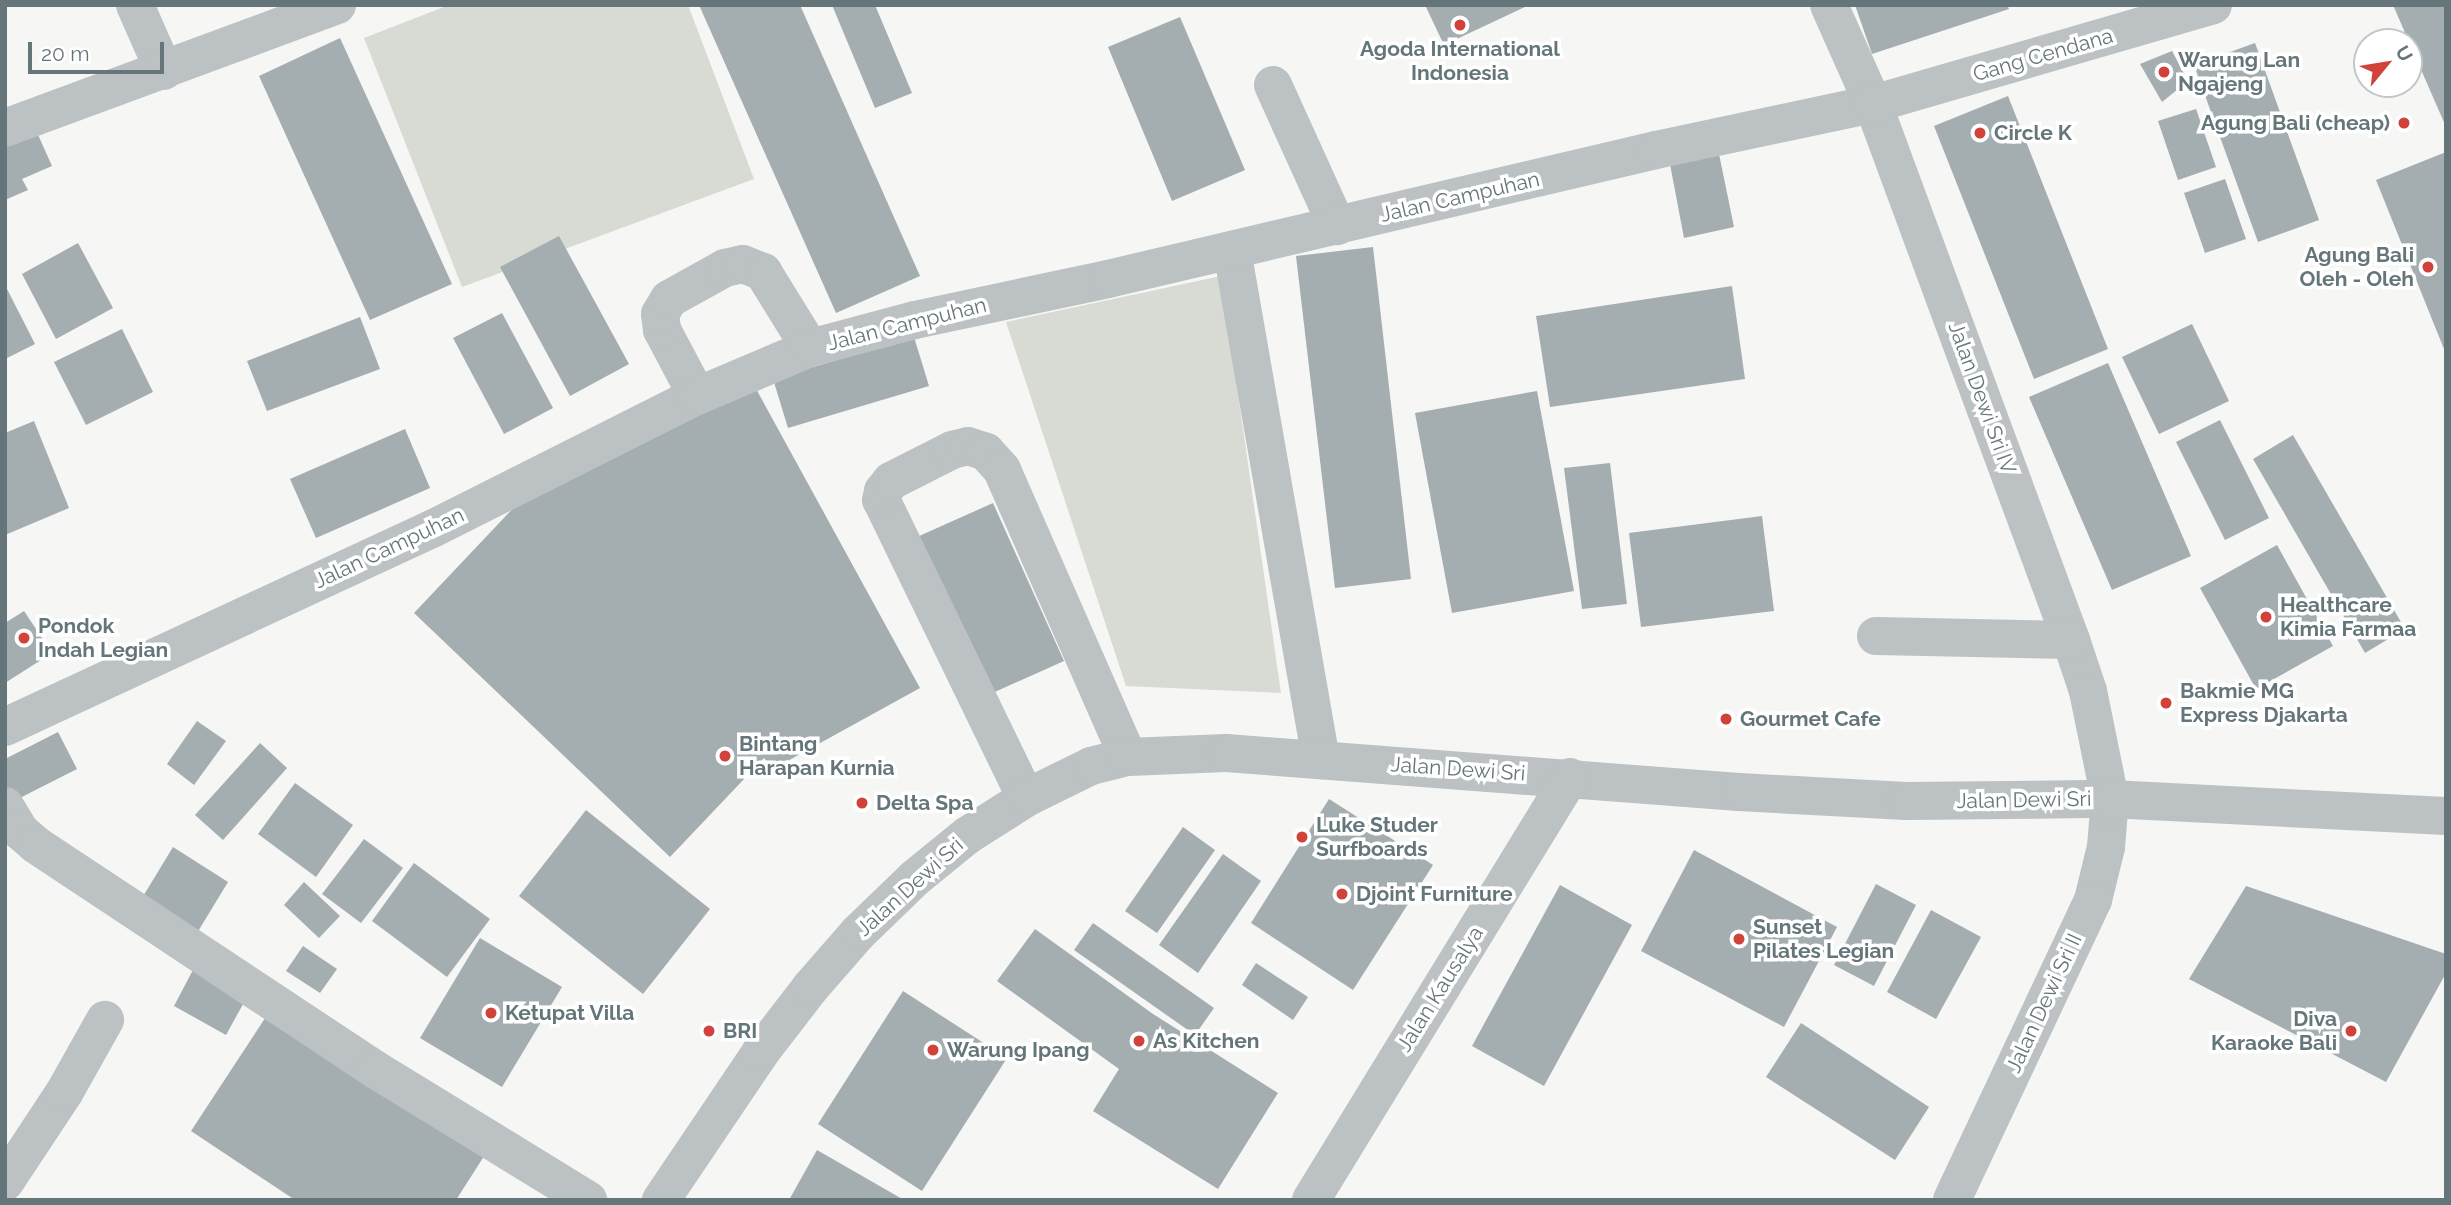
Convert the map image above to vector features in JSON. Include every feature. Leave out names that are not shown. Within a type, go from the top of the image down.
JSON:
[{"type":"street","points":[[135,5],[164,71]]},
{"type":"street","points":[[5,128],[337,5]]},
{"type":"street","name":"Jalan Dewi Sri IV","points":[[1829,5],[1873,104],[2071,640],[2088,691],[2110,799]]},
{"type":"street","name":"Gang Cendana","points":[[1873,104],[2213,5]]},
{"type":"street","points":[[1273,85],[1337,226]]},
{"type":"street","name":"Jalan Campuhan","points":[[5,727],[432,529],[697,396],[810,348],[915,320],[1337,226],[1656,150],[1873,104]]},
{"type":"street","points":[[1232,250],[1321,760]]},
{"type":"street","points":[[697,396],[662,330],[660,314],[669,299],[725,268],[743,264],[763,272],[810,348]]},
{"type":"street","points":[[1026,798],[881,500],[883,491],[891,481],[952,450],[968,446],[986,452],[1002,470],[1128,757]]},
{"type":"street","points":[[1876,636],[2071,640]]},
{"type":"street","name":"Jalan Dewi Sri","points":[[661,1200],[761,1053],[858,933],[915,878],[968,835],[1026,798],[1091,766],[1128,757],[1226,753],[1570,777],[1739,792],[1906,801],[2110,799],[2446,816]]},
{"type":"street","name":"Jalan Kausalya","points":[[1311,1200],[1570,777]]},
{"type":"street","name":"Jalan Dewi Sri II","points":[[1952,1200],[2093,900],[2106,847],[2110,799]]},
{"type":"street","points":[[5,806],[20,831],[36,845],[376,1070],[588,1200]]},
{"type":"street","points":[[5,1182],[64,1093],[105,1020]]},
{"type":"shaded area","points":[[449,5],[688,5],[754,179],[462,287],[364,38]]},
{"type":"shaded area","points":[[1221,276],[1281,693],[1126,686],[1006,322]]},
{"type":"building","points":[[699,5],[800,5],[920,276],[836,313]]},
{"type":"building","points":[[832,5],[875,5],[912,93],[875,108]]},
{"type":"building","name":"Agoda International Indonesia","points":[[1425,5],[1529,5],[1444,45]]},
{"type":"building","points":[[1855,5],[2007,5],[2009,9],[1872,54]]},
{"type":"building","points":[[2393,5],[2446,5],[2446,127],[2423,74],[2423,28],[2403,28]]},
{"type":"building","points":[[1180,17],[1245,170],[1172,201],[1108,47]]},
{"type":"building","points":[[340,38],[452,284],[370,320],[259,76]]},
{"type":"building","points":[[2255,43],[2319,220],[2258,242],[2194,65]]},
{"type":"building","name":"Warung Lan Ngajeng","points":[[2172,51],[2188,81],[2162,102],[2140,64]]},
{"type":"building","points":[[2008,96],[2108,349],[2034,379],[1934,126]]},
{"type":"building","points":[[2196,109],[2216,167],[2178,180],[2158,121]]},
{"type":"building","points":[[35,128],[52,166],[22,179],[28,190],[5,200],[5,141]]},
{"type":"building","name":"Agung Bali Oleh - Oleh","points":[[2446,152],[2446,354],[2376,180]]},
{"type":"building","points":[[1719,154],[1734,227],[1684,238],[1670,164]]},
{"type":"building","points":[[2225,179],[2246,239],[2205,253],[2184,193]]},
{"type":"building","points":[[559,236],[629,364],[570,396],[500,267]]},
{"type":"building","points":[[78,243],[113,308],[56,339],[22,274]]},
{"type":"building","points":[[1373,247],[1411,579],[1335,588],[1296,256]]},
{"type":"building","points":[[5,285],[35,344],[5,359]]},
{"type":"building","points":[[1732,286],[1745,379],[1550,407],[1536,316]]},
{"type":"building","points":[[502,313],[553,408],[504,434],[453,338]]},
{"type":"building","points":[[360,317],[380,369],[267,411],[247,361]]},
{"type":"building","points":[[2192,324],[2229,401],[2159,434],[2122,357]]},
{"type":"building","points":[[122,329],[153,392],[86,425],[54,362]]},
{"type":"building","points":[[914,337],[929,386],[788,428],[773,379]]},
{"type":"building","points":[[2108,363],[2191,556],[2112,590],[2029,397]]},
{"type":"building","points":[[749,376],[920,688],[773,769],[764,758],[670,857],[414,613],[539,481]]},
{"type":"building","points":[[1537,391],[1574,591],[1452,613],[1415,413]]},
{"type":"building","points":[[2220,420],[2269,518],[2225,540],[2176,442]]},
{"type":"building","points":[[34,421],[69,508],[5,535],[5,433]]},
{"type":"building","points":[[405,429],[430,488],[316,538],[290,479]]},
{"type":"building","points":[[2293,435],[2405,629],[2365,653],[2253,459]]},
{"type":"building","points":[[1610,463],[1627,604],[1582,609],[1564,468]]},
{"type":"building","points":[[993,503],[1064,661],[979,699],[908,541]]},
{"type":"building","points":[[1762,516],[1774,611],[1641,627],[1629,533]]},
{"type":"building","name":"Healthcare Kimia Farmaa","points":[[2277,545],[2333,646],[2256,689],[2200,588]]},
{"type":"building","name":"Pondok Indah Legian","points":[[24,611],[52,653],[5,683],[5,623]]},
{"type":"building","points":[[197,721],[226,741],[194,785],[167,764]]},
{"type":"building","points":[[58,732],[77,769],[10,803],[5,793],[5,759]]},
{"type":"building","points":[[260,743],[287,768],[223,840],[195,815]]},
{"type":"building","points":[[295,783],[353,825],[316,877],[258,834]]},
{"type":"building","name":"Djoint Furniture","points":[[1329,799],[1433,865],[1353,990],[1251,923]]},
{"type":"building","points":[[586,810],[710,909],[643,994],[519,896]]},
{"type":"building","points":[[1183,827],[1215,850],[1157,933],[1125,911]]},
{"type":"building","points":[[364,839],[403,868],[361,923],[322,894]]},
{"type":"building","points":[[173,847],[228,882],[194,938],[139,903]]},
{"type":"building","name":"Sunset Pilates Legian","points":[[1694,850],[1837,927],[1784,1027],[1641,951]]},
{"type":"building","points":[[1223,854],[1261,881],[1198,973],[1159,945]]},
{"type":"building","points":[[414,863],[490,919],[447,977],[372,921]]},
{"type":"building","points":[[304,882],[340,916],[319,938],[284,905]]},
{"type":"building","points":[[1876,884],[1916,905],[1874,986],[1834,965]]},
{"type":"building","points":[[1560,885],[1632,925],[1544,1086],[1472,1046]]},
{"type":"building","name":"Diva Karaoke Bali","points":[[2246,886],[2446,954],[2446,973],[2386,1082],[2189,979]]},
{"type":"building","points":[[1931,910],[1981,937],[1936,1019],[1887,992]]},
{"type":"building","points":[[1093,923],[1214,1008],[1195,1035],[1074,950]]},
{"type":"building","name":"As Kitchen","points":[[1035,929],[1153,1014],[1278,1093],[1218,1189],[1093,1111],[1119,1069],[997,981]]},
{"type":"building","name":"Ketupat Villa","points":[[480,938],[562,987],[502,1087],[420,1038]]},
{"type":"building","points":[[303,946],[337,969],[320,993],[286,971]]},
{"type":"building","points":[[1256,963],[1308,997],[1293,1020],[1242,985]]},
{"type":"building","points":[[194,968],[247,997],[226,1035],[174,1006]]},
{"type":"building","points":[[903,991],[1007,1058],[922,1191],[818,1124]]},
{"type":"building","points":[[273,1006],[488,1150],[456,1200],[295,1200],[191,1131]]},
{"type":"building","points":[[1801,1023],[1929,1107],[1895,1160],[1766,1077]]},
{"type":"building","points":[[817,1150],[904,1200],[789,1200]]},
{"type":"place","name":"Agoda International Indonesia","points":[[1460,25]]},
{"type":"place","name":"Warung Lan Ngajeng","points":[[2164,72]]},
{"type":"place","name":"Agung Bali (cheap)","points":[[2404,123]]},
{"type":"place","name":"Circle K","points":[[1980,133]]},
{"type":"place","name":"Agung Bali Oleh - Oleh","points":[[2428,267]]},
{"type":"place","name":"Healthcare Kimia Farmaa","points":[[2266,617]]},
{"type":"place","name":"Pondok Indah Legian","points":[[24,638]]},
{"type":"place","name":"Bakmie MG Express Djakarta","points":[[2166,703]]},
{"type":"place","name":"Gourmet Cafe","points":[[1726,719]]},
{"type":"place","name":"Bintang Harapan Kurnia","points":[[725,756]]},
{"type":"place","name":"Delta Spa","points":[[862,803]]},
{"type":"place","name":"Luke Studer Surfboards","points":[[1302,837]]},
{"type":"place","name":"Djoint Furniture","points":[[1342,894]]},
{"type":"place","name":"Sunset Pilates Legian","points":[[1739,939]]},
{"type":"place","name":"Ketupat Villa","points":[[491,1013]]},
{"type":"place","name":"BRI","points":[[709,1031]]},
{"type":"place","name":"Diva Karaoke Bali","points":[[2351,1031]]},
{"type":"place","name":"As Kitchen","points":[[1139,1041]]},
{"type":"place","name":"Warung Ipang","points":[[933,1050]]}]
